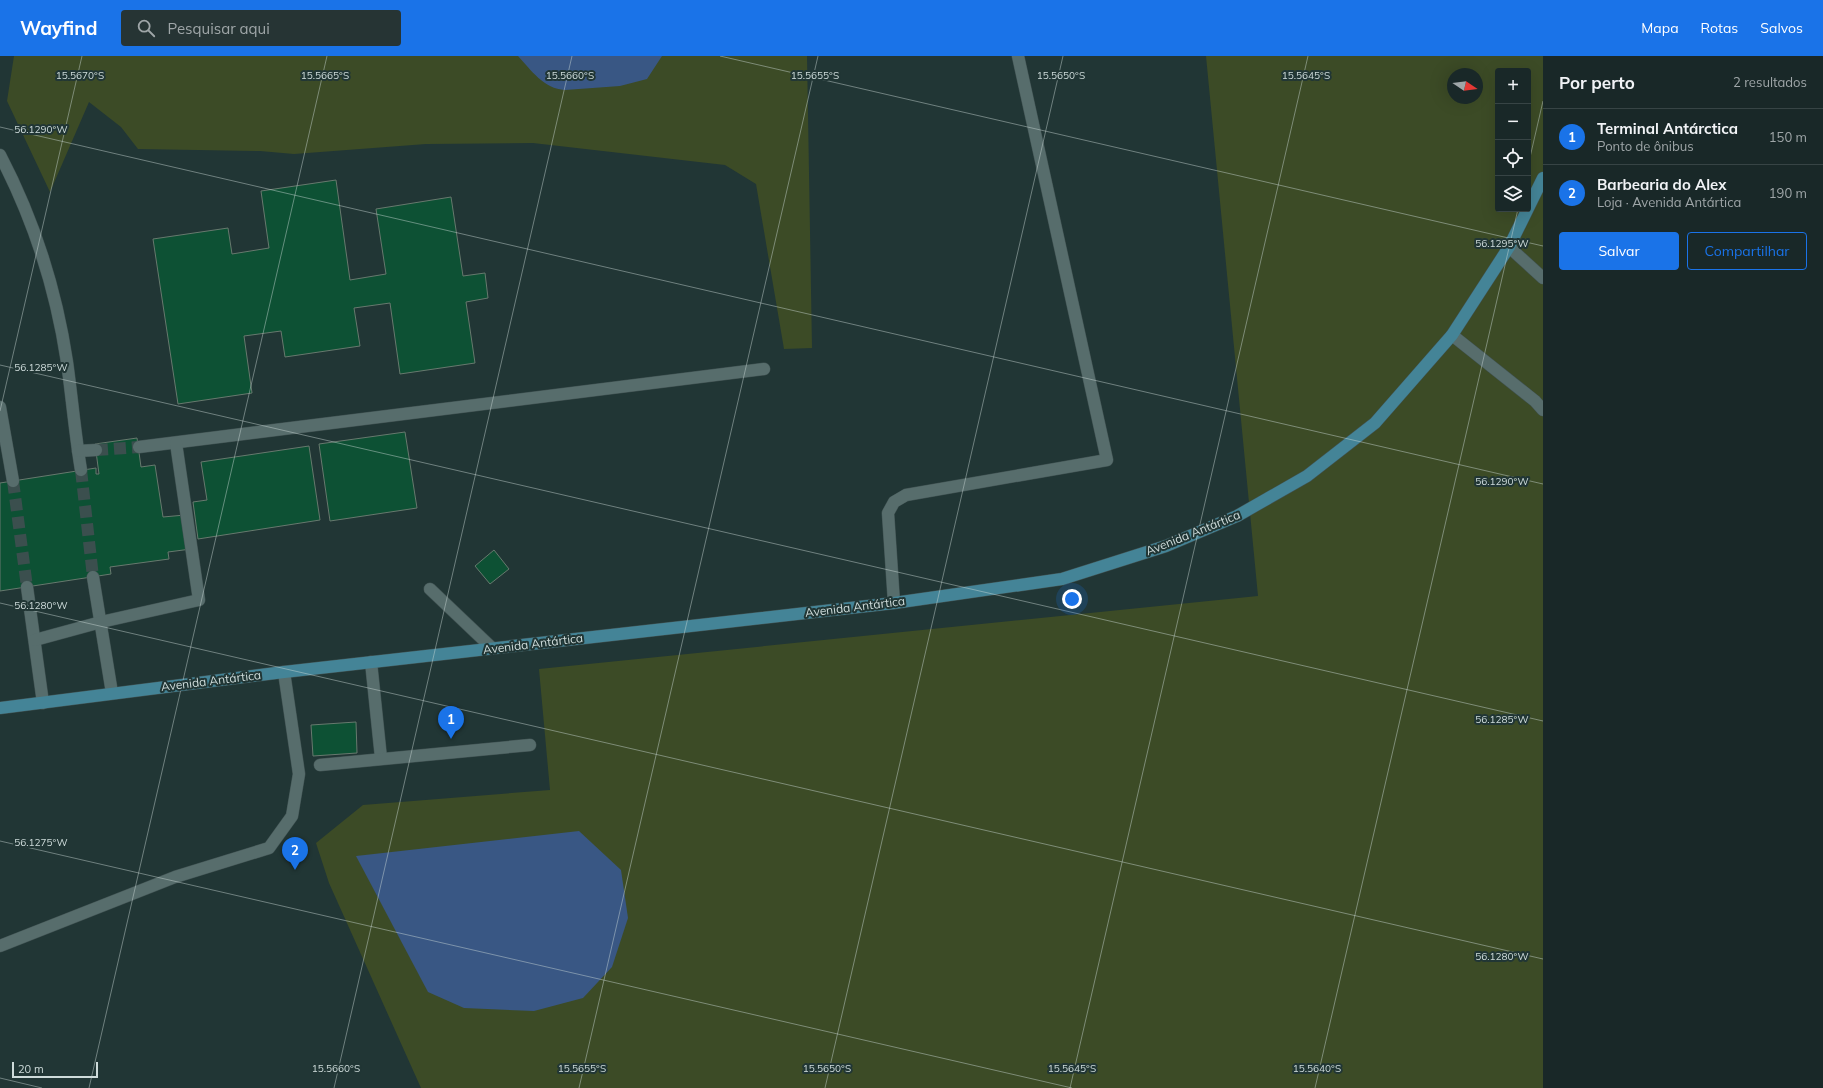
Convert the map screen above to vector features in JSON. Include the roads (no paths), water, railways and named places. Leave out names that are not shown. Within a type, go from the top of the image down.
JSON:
[{"type":"main road","name":"Avenida Antártica","points":[[0,708],[284,672],[894,602],[1062,579],[1166,546],[1237,516],[1307,476],[1375,423],[1452,335],[1509,247],[1543,178]]},
{"type":"street","points":[[894,602],[888,513],[894,502],[906,495],[1107,460],[1018,56]]},
{"type":"street","points":[[0,155],[17,188],[28,214],[51,283],[66,360],[81,470]]},
{"type":"street","points":[[1509,247],[1543,278]]},
{"type":"street","points":[[1452,335],[1535,401],[1543,410]]},
{"type":"street","points":[[139,447],[764,369]]},
{"type":"street","points":[[0,407],[13,481]]},
{"type":"street","points":[[35,640],[101,622],[200,600],[176,443]]},
{"type":"street","points":[[78,450],[96,450]]},
{"type":"street","points":[[93,577],[112,693]]},
{"type":"street","points":[[27,587],[43,703]]},
{"type":"street","points":[[430,589],[492,648]]},
{"type":"street","points":[[371,662],[381,758]]},
{"type":"street","points":[[0,946],[175,877],[269,848],[292,816],[299,774],[284,672]]},
{"type":"street","points":[[320,765],[530,745]]},
{"type":"water","points":[[518,56],[662,56],[647,79],[620,86],[565,90],[557,89],[538,78]]},
{"type":"water","points":[[579,831],[621,870],[628,918],[612,967],[583,998],[534,1011],[464,1008],[428,992],[356,856]]},
{"type":"tunnel","points":[[96,450],[139,447]]},
{"type":"tunnel","points":[[81,470],[93,577]]},
{"type":"tunnel","points":[[13,481],[27,587]]},
{"type":"place","name":"Terminal Antárctica","points":[[451,739]]},
{"type":"place","name":"Barbearia do Alex","points":[[295,870]]}]
